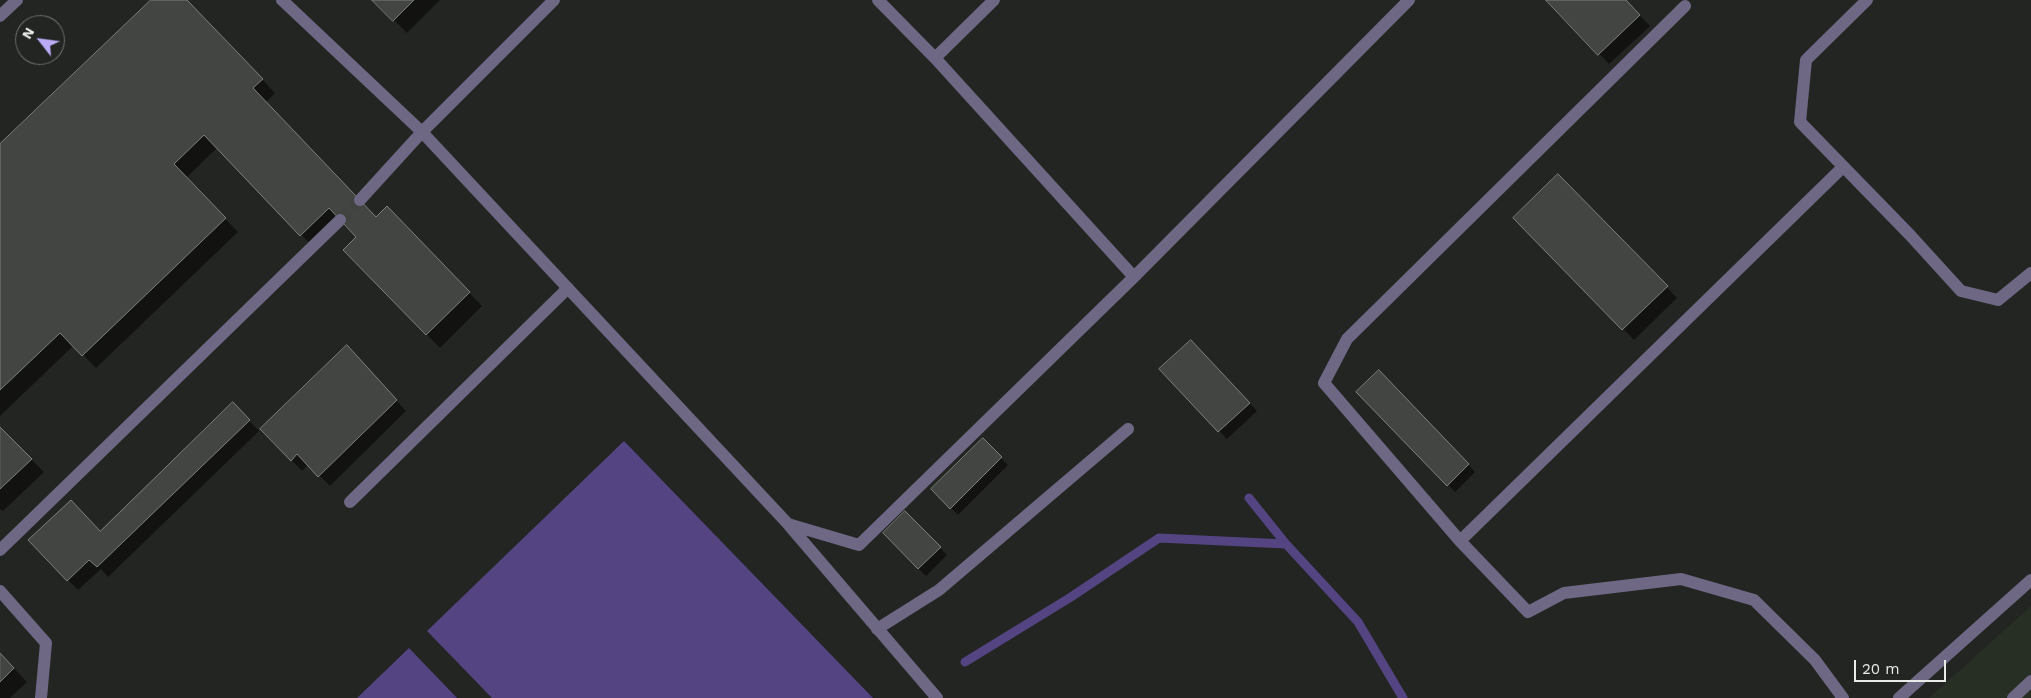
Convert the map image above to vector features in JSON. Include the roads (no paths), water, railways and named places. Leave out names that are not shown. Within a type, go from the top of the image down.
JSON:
[{"type":"lane","points":[[0,16],[16,0]]},
{"type":"lane","points":[[282,0],[422,132],[788,524],[937,698]]},
{"type":"lane","points":[[360,200],[422,132],[554,0]]},
{"type":"lane","points":[[878,0],[935,58],[1134,277]]},
{"type":"lane","points":[[935,58],[994,0]]},
{"type":"lane","points":[[788,524],[859,545],[1134,277],[1409,0]]},
{"type":"lane","points":[[1867,0],[1806,60],[1800,122],[1910,235],[1961,292],[1998,300],[2031,273]]},
{"type":"lane","points":[[1685,6],[1347,339],[1324,383],[1460,541],[1528,612],[1564,593],[1681,579],[1754,600],[1814,660],[1843,698]]},
{"type":"lane","points":[[1460,541],[1843,167]]},
{"type":"lane","points":[[0,550],[340,220]]},
{"type":"lane","points":[[350,502],[568,288]]},
{"type":"lane","points":[[876,629],[939,590],[1128,429]]},
{"type":"lane","points":[[1900,698],[2031,580]]},
{"type":"lane","points":[[0,591],[46,643],[41,698]]},
{"type":"lane","points":[[2013,698],[2031,681]]},
{"type":"waterway","points":[[1249,498],[1286,544]]},
{"type":"waterway","points":[[965,662],[1071,597],[1159,538],[1286,544],[1358,622],[1403,698]]},
{"type":"tunnel","points":[[340,220],[360,200]]}]
